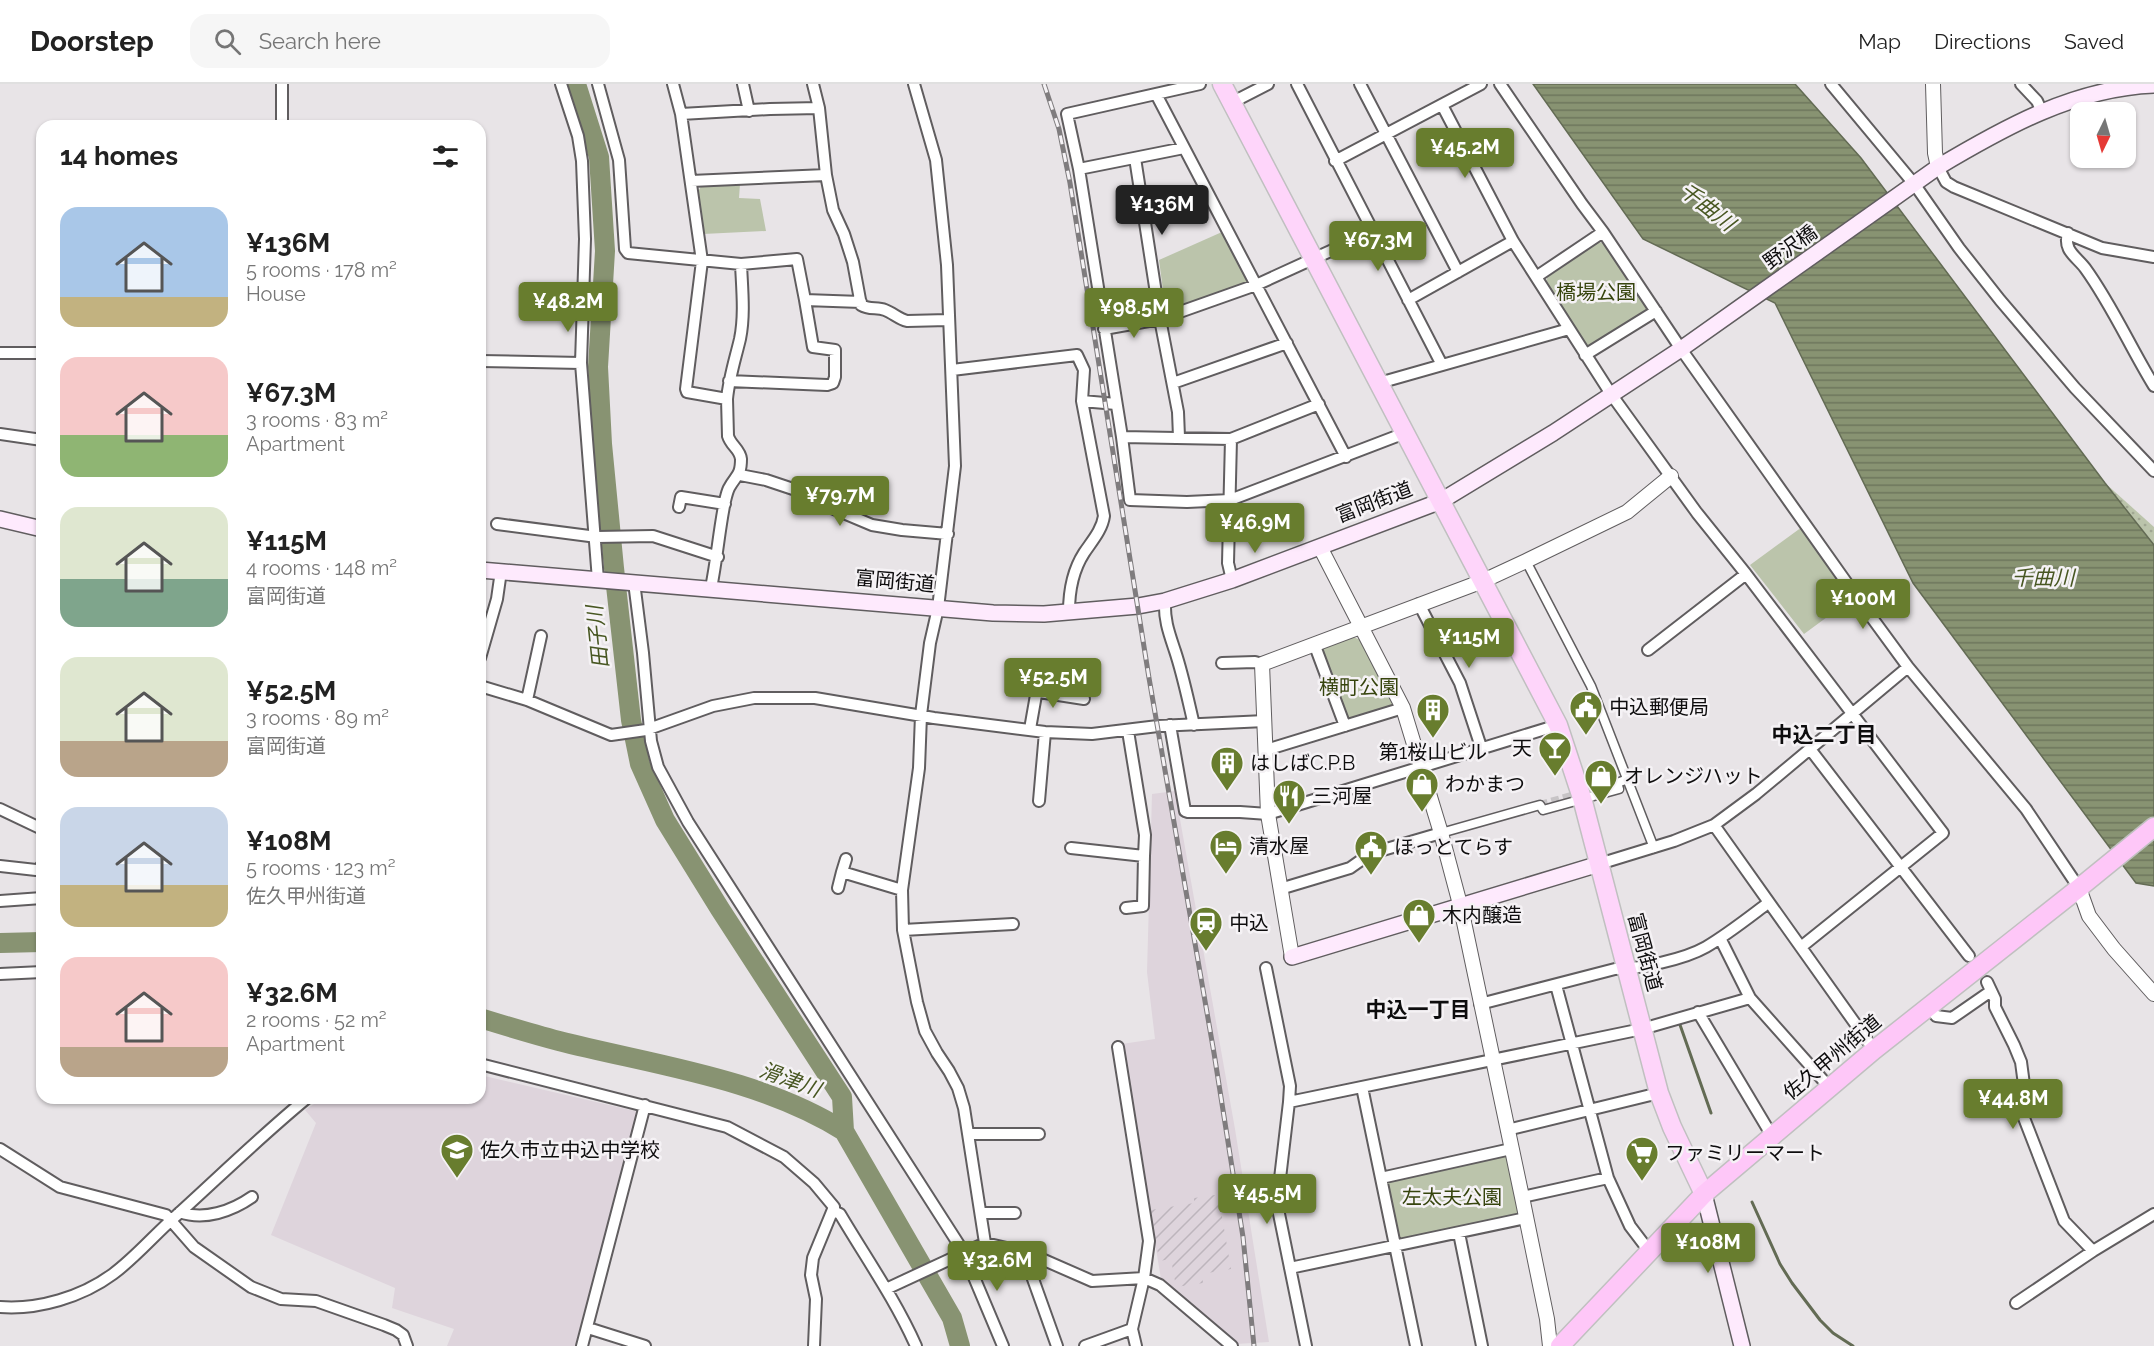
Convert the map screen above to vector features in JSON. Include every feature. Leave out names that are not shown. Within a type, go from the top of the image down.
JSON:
[{"type":"highway","name":"佐久甲州街道","points":[[1553,1342],[1649,1251],[1704,1194],[1874,1050],[2154,827]]},
{"type":"main road","points":[[1222,84],[1441,501]]},
{"type":"main road","name":"野沢橋","points":[[1441,501],[1511,459],[1685,346],[1938,167],[1984,140],[2042,112],[2080,97],[2154,85]]},
{"type":"main road","name":"富岡街道","points":[[600,580],[993,613],[1069,612],[1138,606],[1165,601],[1232,580],[1441,501],[1558,725],[1582,798],[1659,1093],[1672,1127],[1704,1194]]},
{"type":"main road","points":[[0,519],[36,528]]},
{"type":"main road","points":[[486,571],[600,580]]},
{"type":"main road","points":[[1292,957],[1461,908],[1599,864]]},
{"type":"main road","points":[[1704,1194],[1742,1346]]},
{"type":"street","points":[[282,84],[282,120]]},
{"type":"street","points":[[561,84],[578,136],[582,161],[585,239],[581,363],[600,580]]},
{"type":"street","points":[[598,84],[619,160],[627,253],[741,264],[797,260],[813,347],[835,350],[833,383],[827,385],[729,381]]},
{"type":"street","points":[[673,84],[681,114],[702,261],[686,389],[687,392],[727,399]]},
{"type":"street","points":[[743,84],[749,111]]},
{"type":"street","points":[[813,84],[819,108],[826,175],[833,210],[853,262],[861,305],[865,308],[884,309],[902,320],[948,320]]},
{"type":"street","points":[[914,84],[936,160],[947,265],[954,466],[948,534],[921,715],[919,768],[902,890],[903,930],[925,1031],[958,1088],[968,1134],[985,1243]]},
{"type":"street","points":[[1200,84],[1067,114],[1122,437],[1130,500],[1187,502],[1230,500],[1405,433]]},
{"type":"street","points":[[1231,103],[1268,84]]},
{"type":"street","points":[[1297,84],[1442,365]]},
{"type":"street","points":[[1360,84],[1458,272]]},
{"type":"street","points":[[1335,161],[1481,84]]},
{"type":"street","points":[[1500,84],[1582,204],[1604,232],[1656,311],[1685,346],[1856,596],[1908,667],[2026,809],[2083,885],[2089,916],[2114,949],[2154,994]]},
{"type":"street","points":[[1831,84],[1915,184],[1959,248],[2007,309],[2074,388],[2154,471]]},
{"type":"street","points":[[1933,84],[1935,153],[1938,167],[1946,182],[2102,248],[2154,257]]},
{"type":"street","points":[[2021,84],[2037,101],[2042,112]]},
{"type":"street","points":[[1156,94],[1346,457]]},
{"type":"street","points":[[1442,105],[1513,241],[1611,394],[1697,513],[1943,833],[1801,948]]},
{"type":"street","points":[[681,114],[819,108]]},
{"type":"street","points":[[1078,169],[1184,148]]},
{"type":"street","points":[[1135,158],[1160,320],[1178,412],[1179,437]]},
{"type":"street","points":[[691,181],[826,175]]},
{"type":"street","points":[[1104,330],[1160,320],[1256,285],[1372,232]]},
{"type":"street","points":[[1536,277],[1604,232]]},
{"type":"street","points":[[2068,233],[2066,239],[2068,249],[2086,270],[2154,386]]},
{"type":"street","points":[[1408,300],[1513,241]]},
{"type":"street","points":[[711,588],[729,488],[740,475],[740,452],[729,441],[728,436],[727,399],[740,338],[741,264]]},
{"type":"street","points":[[805,300],[861,302]]},
{"type":"street","points":[[1586,355],[1656,311]]},
{"type":"street","points":[[1379,383],[1569,329]]},
{"type":"street","points":[[1173,383],[1287,343]]},
{"type":"street","points":[[0,353],[36,353]]},
{"type":"street","points":[[952,370],[1077,354],[1084,370],[1083,401],[1104,516],[1103,525],[1083,554],[1074,575],[1069,612]]},
{"type":"street","points":[[486,361],[581,363]]},
{"type":"street","points":[[1083,401],[1116,404]]},
{"type":"street","points":[[1122,437],[1231,439],[1319,404]]},
{"type":"street","points":[[0,434],[36,439]]},
{"type":"street","points":[[1231,439],[1228,563],[1232,580]]},
{"type":"street","points":[[740,475],[766,480],[805,493],[815,501],[872,525],[948,534]]},
{"type":"street","points":[[1221,663],[1256,662],[1262,664],[1483,581],[1627,512],[1671,476]]},
{"type":"street","points":[[679,507],[681,497],[725,504]]},
{"type":"street","points":[[497,524],[595,537],[653,536],[718,557]]},
{"type":"street","points":[[1320,547],[1403,708],[1441,833],[1461,908],[1553,1342],[1539,1346]]},
{"type":"street","points":[[1526,561],[1591,686],[1654,848]]},
{"type":"street","points":[[486,637],[497,599],[501,572]]},
{"type":"street","points":[[1648,650],[1746,574]]},
{"type":"street","points":[[629,582],[643,653],[648,730],[658,767],[682,812],[962,1252],[1003,1346]]},
{"type":"street","points":[[1165,601],[1164,618],[1194,725]]},
{"type":"street","points":[[1419,604],[1460,683],[1482,750]]},
{"type":"street","points":[[527,700],[541,636]]},
{"type":"street","points":[[1315,646],[1344,726]]},
{"type":"street","points":[[1262,664],[1268,814],[1292,957]]},
{"type":"street","points":[[1599,864],[1654,848],[1714,825],[1908,667]]},
{"type":"street","points":[[486,688],[527,700],[611,735],[648,730],[713,706],[754,698],[815,698],[1045,732],[1092,734],[1170,725],[1265,721]]},
{"type":"street","points":[[1030,729],[1036,695],[1039,692],[1084,699]]},
{"type":"street","points":[[1266,750],[1403,708]]},
{"type":"street","points":[[1170,725],[1182,805],[1185,811],[1268,814],[1558,725]]},
{"type":"street","points":[[1126,908],[1143,906],[1145,835],[1128,731]]},
{"type":"street","points":[[1039,801],[1045,732]]},
{"type":"street","points":[[1810,749],[1969,956]]},
{"type":"street","points":[[1280,889],[1350,868],[1367,856],[1441,833],[1540,805],[1543,810],[1619,789],[1617,783],[1628,779]]},
{"type":"street","points":[[0,809],[36,826]]},
{"type":"street","points":[[1714,825],[1874,1050]]},
{"type":"street","points":[[1071,848],[1144,856]]},
{"type":"street","points":[[838,888],[846,859]]},
{"type":"street","points":[[0,866],[36,870]]},
{"type":"street","points":[[842,872],[902,890]]},
{"type":"street","points":[[0,901],[36,898]]},
{"type":"street","points":[[1480,1004],[1615,969],[1627,969],[1691,954],[1705,948],[1768,903]]},
{"type":"street","points":[[903,930],[1013,924]]},
{"type":"street","points":[[1720,938],[1750,998],[1830,1088]]},
{"type":"street","points":[[1266,968],[1290,1086],[1277,1204],[1306,1346]]},
{"type":"street","points":[[0,974],[36,972]]},
{"type":"street","points":[[1556,985],[1608,1178],[1630,1226],[1649,1251]]},
{"type":"street","points":[[1929,1006],[1936,1016],[1952,1018],[1989,986],[1995,999],[1995,1007],[2021,1062],[2025,1092],[2024,1118],[2064,1221],[2093,1251]]},
{"type":"street","points":[[1289,1102],[1642,1029],[1750,998]]},
{"type":"street","points":[[1698,1012],[1772,1136]]},
{"type":"street","points":[[1118,1047],[1149,1241],[1144,1278],[1132,1329],[1136,1346]]},
{"type":"street","points":[[486,1065],[727,1127],[757,1141],[783,1157],[814,1183],[833,1204],[833,1211],[813,1258],[811,1275],[816,1299],[814,1346]]},
{"type":"street","points":[[1362,1087],[1416,1346]]},
{"type":"street","points":[[1507,1130],[1659,1093]]},
{"type":"street","points":[[0,1307],[10,1308],[47,1303],[96,1284],[125,1264],[300,1104]]},
{"type":"street","points":[[582,1346],[645,1105]]},
{"type":"street","points":[[968,1134],[1039,1134]]},
{"type":"street","points":[[0,1149],[60,1187],[129,1207],[160,1213],[176,1216],[202,1216],[240,1206],[252,1197]]},
{"type":"street","points":[[1381,1178],[1511,1149]]},
{"type":"street","points":[[1522,1197],[1608,1178]]},
{"type":"street","points":[[833,1211],[840,1214],[888,1289],[916,1346]]},
{"type":"street","points":[[981,1213],[1015,1213]]},
{"type":"street","points":[[2016,1303],[2093,1251],[2154,1214]]},
{"type":"street","points":[[176,1216],[180,1233],[194,1247],[252,1287],[281,1299],[316,1301],[384,1325],[403,1335],[407,1346]]},
{"type":"street","points":[[1290,1268],[1526,1218]]},
{"type":"street","points":[[1459,1233],[1482,1346]]},
{"type":"street","points":[[888,1289],[985,1243],[1028,1253],[1092,1281],[1144,1278],[1160,1285],[1232,1346]]},
{"type":"street","points":[[1028,1253],[1028,1265],[1057,1346]]},
{"type":"street","points":[[588,1328],[645,1346]]},
{"type":"street","points":[[1085,1346],[1132,1329]]},
{"type":"shaded area","points":[[1175,791],[1235,1129],[1269,1342],[1236,1344],[1161,1279],[1122,1044],[1155,1039],[1147,972],[1152,794]]},
{"type":"shaded area","name":"佐久市立中込中学校","points":[[486,1076],[639,1112],[575,1346],[447,1346],[454,1329],[392,1308],[395,1288],[271,1235],[316,1123],[305,1110],[314,1104],[486,1104]]},
{"type":"shaded area","points":[[1215,1195],[1216,1200],[1219,1199],[1231,1269],[1202,1274],[1203,1283],[1176,1287],[1171,1259],[1159,1261],[1151,1210],[1194,1203],[1194,1198]]},
{"type":"green space","points":[[740,184],[739,198],[760,199],[766,231],[703,234],[698,192],[701,186]]},
{"type":"green space","points":[[1222,232],[1249,282],[1171,310],[1165,305],[1159,260]]},
{"type":"green space","name":"橋場公園","points":[[1597,242],[1605,243],[1649,306],[1646,314],[1593,346],[1587,345],[1546,281],[1548,275]]},
{"type":"green space","points":[[2105,483],[2154,527],[2154,545]]},
{"type":"green space","points":[[1802,527],[1853,598],[1804,634],[1750,565]]},
{"type":"green space","name":"横町公園","points":[[1353,637],[1361,640],[1395,704],[1391,708],[1351,720],[1346,717],[1321,648]]},
{"type":"green space","name":"左太夫公園","points":[[1501,1155],[1506,1157],[1519,1208],[1516,1215],[1403,1240],[1397,1236],[1386,1183],[1389,1180]]},
{"type":"water","name":"千曲川","points":[[1533,84],[1795,84],[1861,158],[2154,545],[2154,886],[2136,883],[1913,583],[1775,303],[1643,239]]},
{"type":"waterway","name":"田子川","points":[[576,84],[599,157],[605,251],[598,367],[602,444],[631,720],[640,764],[665,820],[842,1097],[844,1131]]},
{"type":"waterway","name":"滑津川","points":[[0,943],[36,942]]},
{"type":"waterway","name":"滑津川","points":[[486,1020],[559,1041],[705,1075],[742,1086],[777,1098],[844,1131],[952,1318],[960,1346]]},
{"type":"waterway","points":[[1679,1022],[1711,1113]]},
{"type":"waterway","points":[[1752,1202],[1780,1264],[1792,1283],[1820,1320],[1833,1333],[1853,1346]]},
{"type":"tunnel","points":[[1540,805],[1617,783]]},
{"type":"railway","points":[[1044,84],[1059,129],[1070,183],[1149,678],[1214,1053],[1243,1237],[1254,1346]]},
{"type":"place","name":"中込郵便局","points":[[1586,736]]},
{"type":"place","name":"第1桜山ビル","points":[[1433,739]]},
{"type":"place","name":"天","points":[[1555,777]]},
{"type":"place","name":"はしばC.P.B","points":[[1227,792]]},
{"type":"place","name":"オレンジハット","points":[[1601,805]]},
{"type":"place","name":"わかまつ","points":[[1422,813]]},
{"type":"place","name":"三河屋","points":[[1289,825]]},
{"type":"place","name":"清水屋","points":[[1226,875]]},
{"type":"place","name":"ほっとてらす","points":[[1371,876]]},
{"type":"place","name":"木内醸造","points":[[1419,944]]},
{"type":"place","name":"中込","points":[[1206,952]]},
{"type":"place","name":"佐久市立中込中学校","points":[[457,1179]]},
{"type":"place","name":"ファミリーマート","points":[[1642,1182]]},
{"type":"district","name":"中込二丁目","points":[[1824,735]]},
{"type":"district","name":"中込一丁目","points":[[1418,1010]]}]
